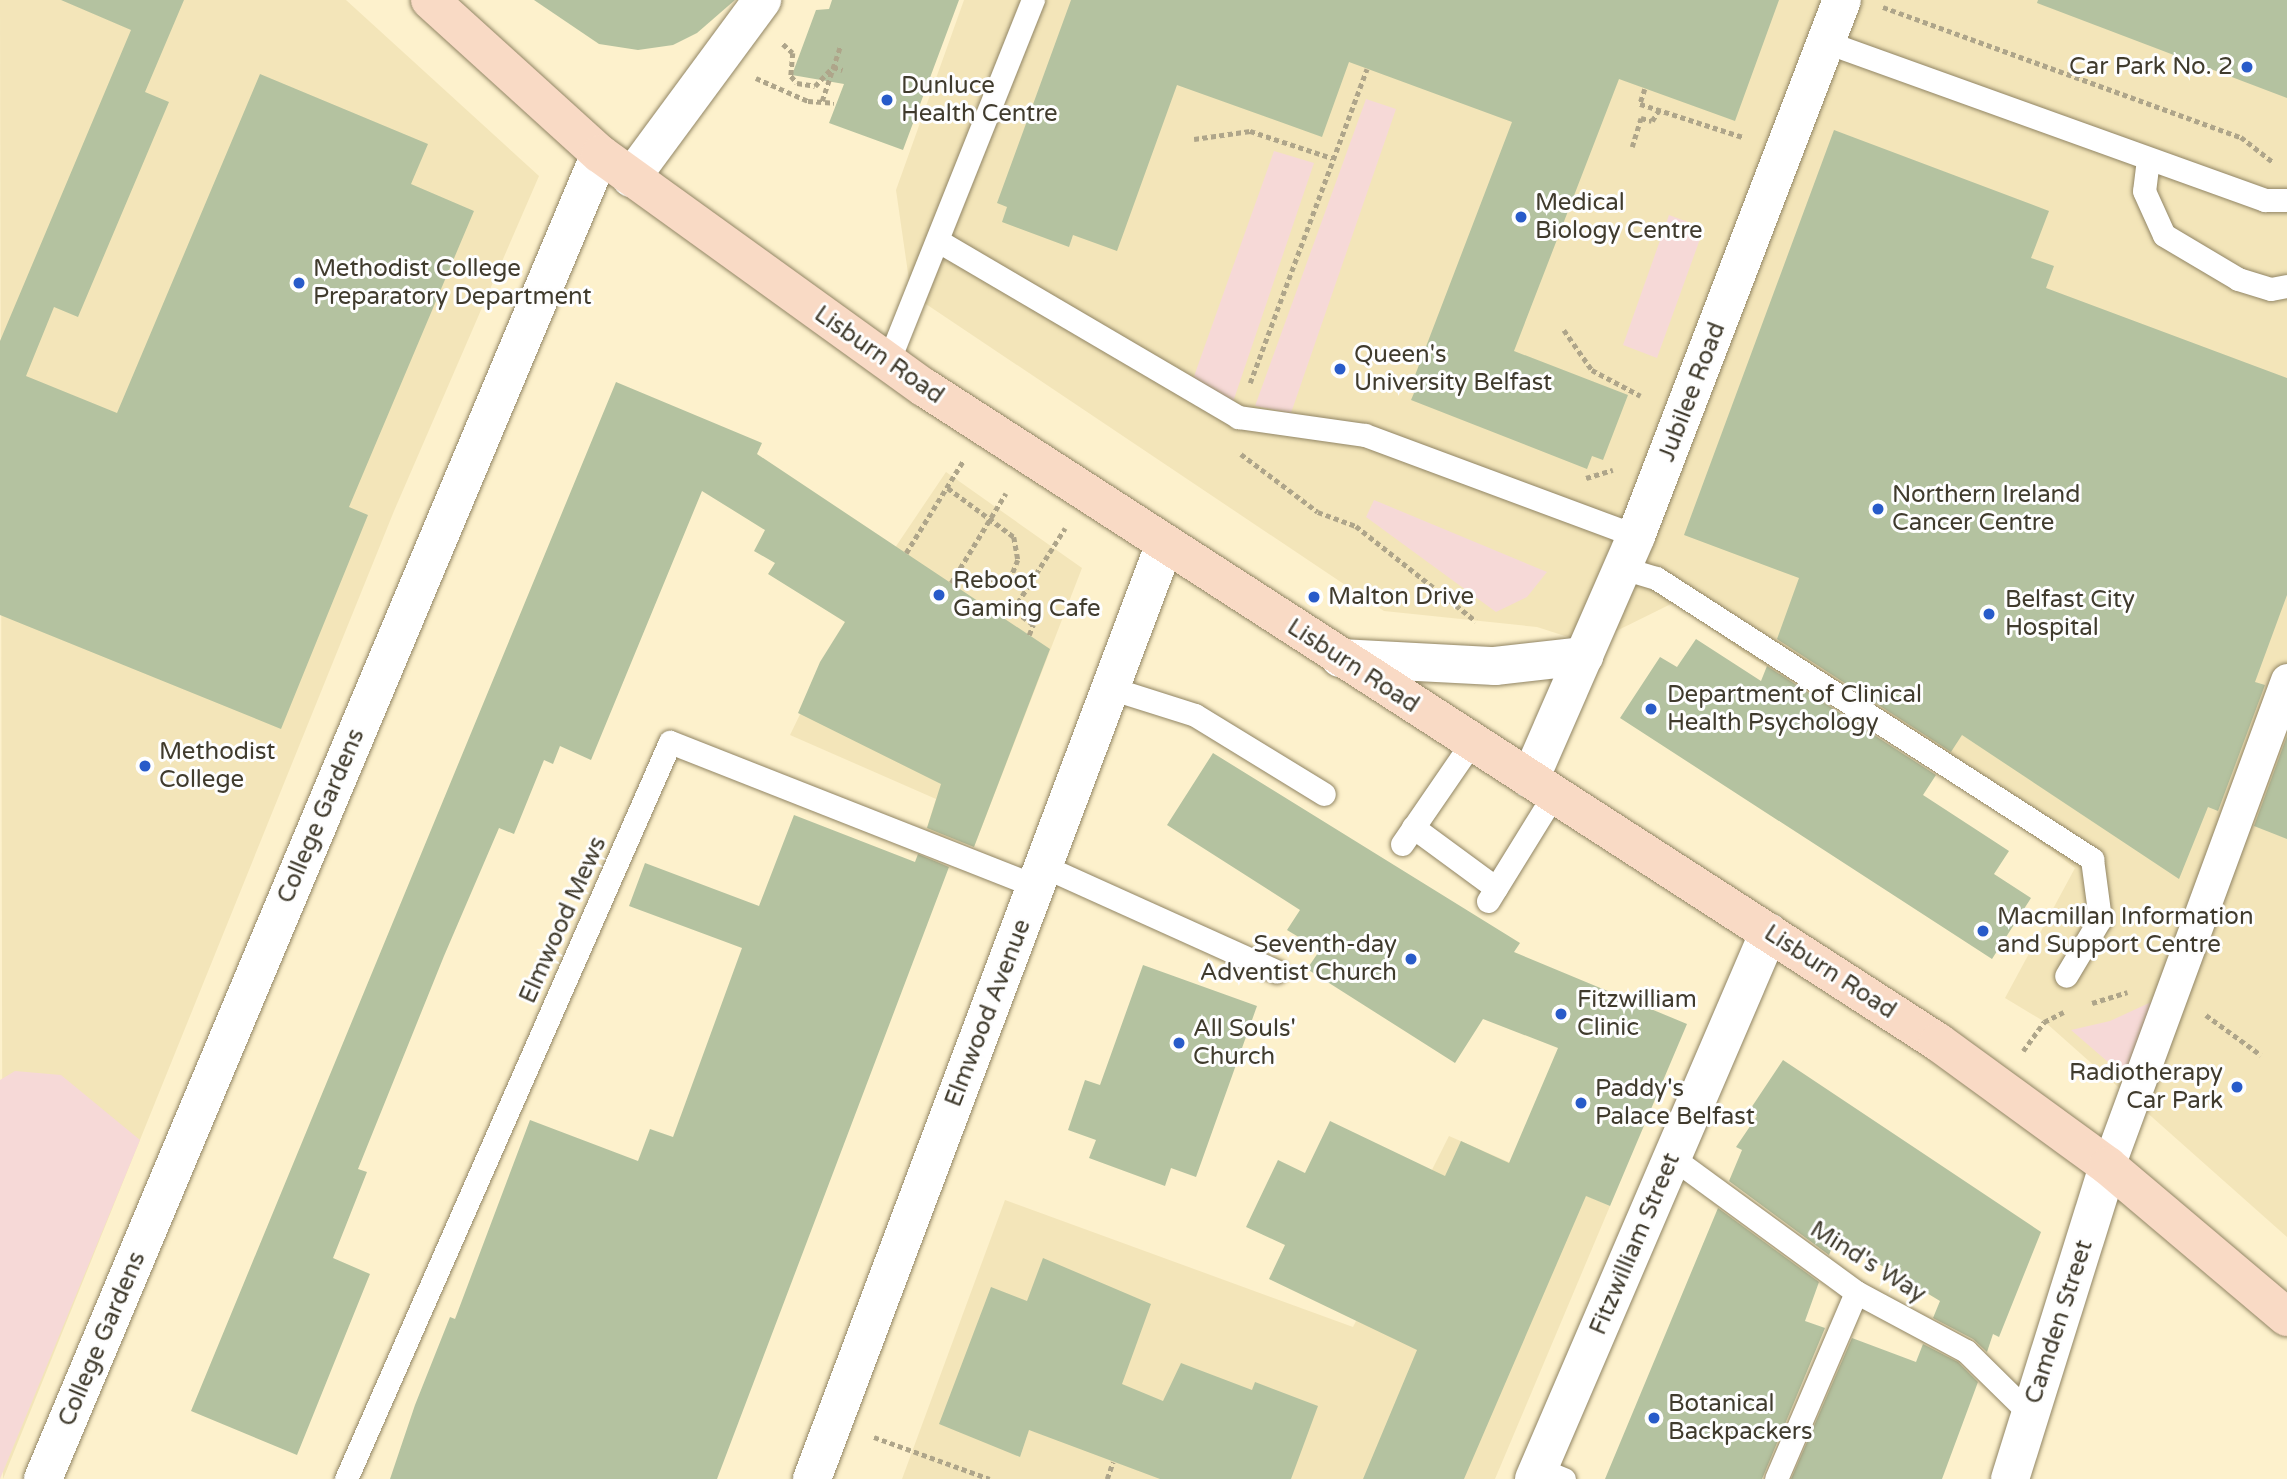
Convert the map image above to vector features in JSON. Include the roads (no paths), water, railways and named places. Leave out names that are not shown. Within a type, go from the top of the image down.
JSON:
[{"type":"main road","name":"Lisburn Road","points":[[429,0],[600,154],[888,362],[1164,546],[1769,932],[1998,1086],[2109,1166],[2287,1317]]},
{"type":"street","name":"Jubilee Road","points":[[1542,787],[1584,656],[1629,552],[1826,41],[1859,2]]},
{"type":"street","points":[[631,178],[757,7]]},
{"type":"street","name":"College Gardens","points":[[43,1479],[600,154]]},
{"type":"street","name":"Elmwood Avenue","points":[[812,1479],[1164,546]]},
{"type":"street","points":[[1340,658],[1495,666],[1584,656]]},
{"type":"street","points":[[2109,1166],[2287,680]]},
{"type":"street","name":"Fitzwilliam Street","points":[[1546,1476],[1672,1158],[1769,932]]},
{"type":"street","name":"Camden Street","points":[[2010,1479],[2109,1166]]},
{"type":"lane","points":[[888,362],[940,242],[1033,0]]},
{"type":"lane","points":[[1826,41],[2264,200],[2287,200]]},
{"type":"lane","points":[[2148,159],[2144,191],[2164,234],[2238,279],[2272,289],[2287,286]]},
{"type":"lane","points":[[940,242],[1238,417],[1365,435],[1629,552],[1656,578],[2092,859],[2100,919],[2066,976]]},
{"type":"lane","points":[[1110,688],[1195,715],[1324,794]]},
{"type":"lane","name":"Elmwood Mews","points":[[346,1479],[670,742],[1040,876]]},
{"type":"lane","points":[[1472,742],[1407,836],[1492,895],[1542,787]]},
{"type":"lane","points":[[1040,876],[1276,971]]},
{"type":"lane","name":"Mind's Way","points":[[1672,1158],[1856,1292],[1966,1350],[2030,1414]]},
{"type":"lane","points":[[1776,1479],[1856,1292]]},
{"type":"place","name":"Car Park No. 2","points":[[2247,67]]},
{"type":"place","name":"Dunluce Health Centre","points":[[887,100]]},
{"type":"place","name":"Medical Biology Centre","points":[[1521,217]]},
{"type":"place","name":"Methodist College Preparatory Department","points":[[299,283]]},
{"type":"place","name":"Queen's University Belfast","points":[[1340,369]]},
{"type":"place","name":"Northern Ireland Cancer Centre","points":[[1878,509]]},
{"type":"place","name":"Reboot Gaming Cafe","points":[[939,595]]},
{"type":"place","name":"Malton Drive","points":[[1314,597]]},
{"type":"place","name":"Belfast City Hospital","points":[[1989,614]]},
{"type":"place","name":"Department of Clinical Health Psychology","points":[[1651,709]]},
{"type":"place","name":"Methodist College","points":[[145,766]]},
{"type":"place","name":"Macmillan Information and Support Centre","points":[[1983,931]]},
{"type":"place","name":"Seventh-day Adventist Church","points":[[1411,959]]},
{"type":"place","name":"Fitzwilliam Clinic","points":[[1561,1014]]},
{"type":"place","name":"All Souls' Church","points":[[1179,1043]]},
{"type":"place","name":"Radiotherapy Car Park","points":[[2237,1087]]},
{"type":"place","name":"Paddy's Palace Belfast","points":[[1581,1103]]},
{"type":"place","name":"Botanical Backpackers","points":[[1654,1418]]}]
